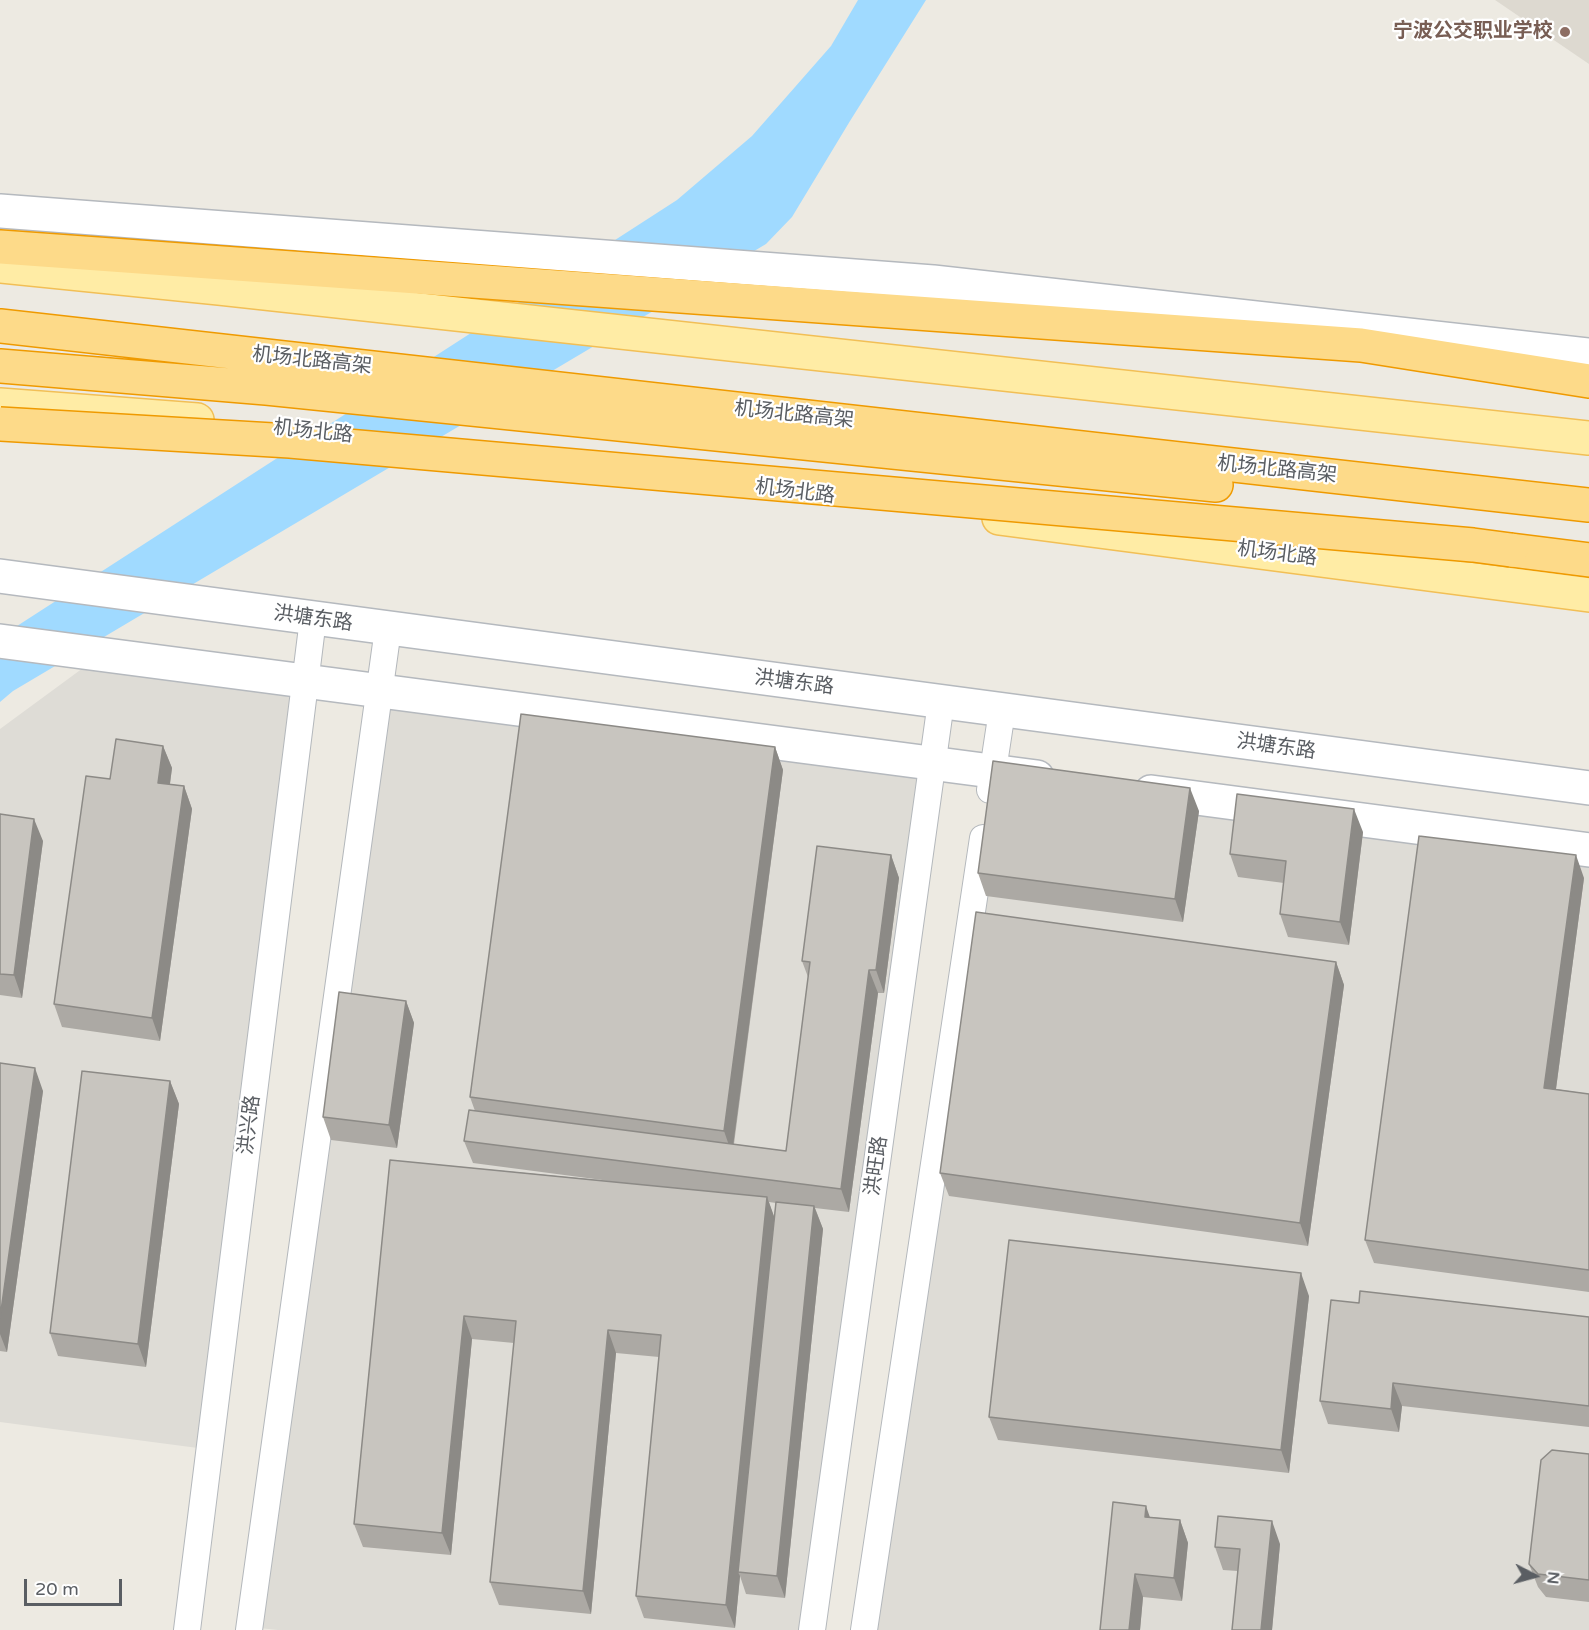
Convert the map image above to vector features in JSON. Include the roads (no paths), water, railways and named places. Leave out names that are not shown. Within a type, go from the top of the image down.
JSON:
[{"type":"highway","points":[[0,248],[1361,345],[1589,381]]},
{"type":"highway","name":"机场北路高架","points":[[0,326],[1589,505]]},
{"type":"highway","name":"机场北路高架","points":[[0,366],[266,388],[1589,524]]},
{"type":"highway","points":[[0,424],[290,441],[1473,545],[1589,560]]},
{"type":"main road","points":[[0,211],[933,282],[1589,356]]},
{"type":"main road","points":[[0,266],[1589,438]]},
{"type":"main road","name":"机场北路","points":[[0,405],[184,419],[423,443],[1589,594]]},
{"type":"main road","name":"洪塘东路","points":[[7,577],[225,608],[1589,788]]},
{"type":"main road","points":[[0,641],[1063,781]]},
{"type":"main road","points":[[1122,788],[1589,850]]},
{"type":"street","name":"洪兴路","points":[[187,1630],[313,619]]},
{"type":"street","points":[[249,1630],[388,629]]},
{"type":"street","name":"洪旺路","points":[[812,1630],[941,702]]},
{"type":"street","points":[[864,1630],[1002,711]]},
{"type":"water","points":[[858,0],[926,0],[792,217],[766,244],[13,691],[0,702],[0,637],[677,200],[752,136],[831,46]]},
{"type":"place","name":"宁波公交职业学校","points":[[1565,32]]}]
